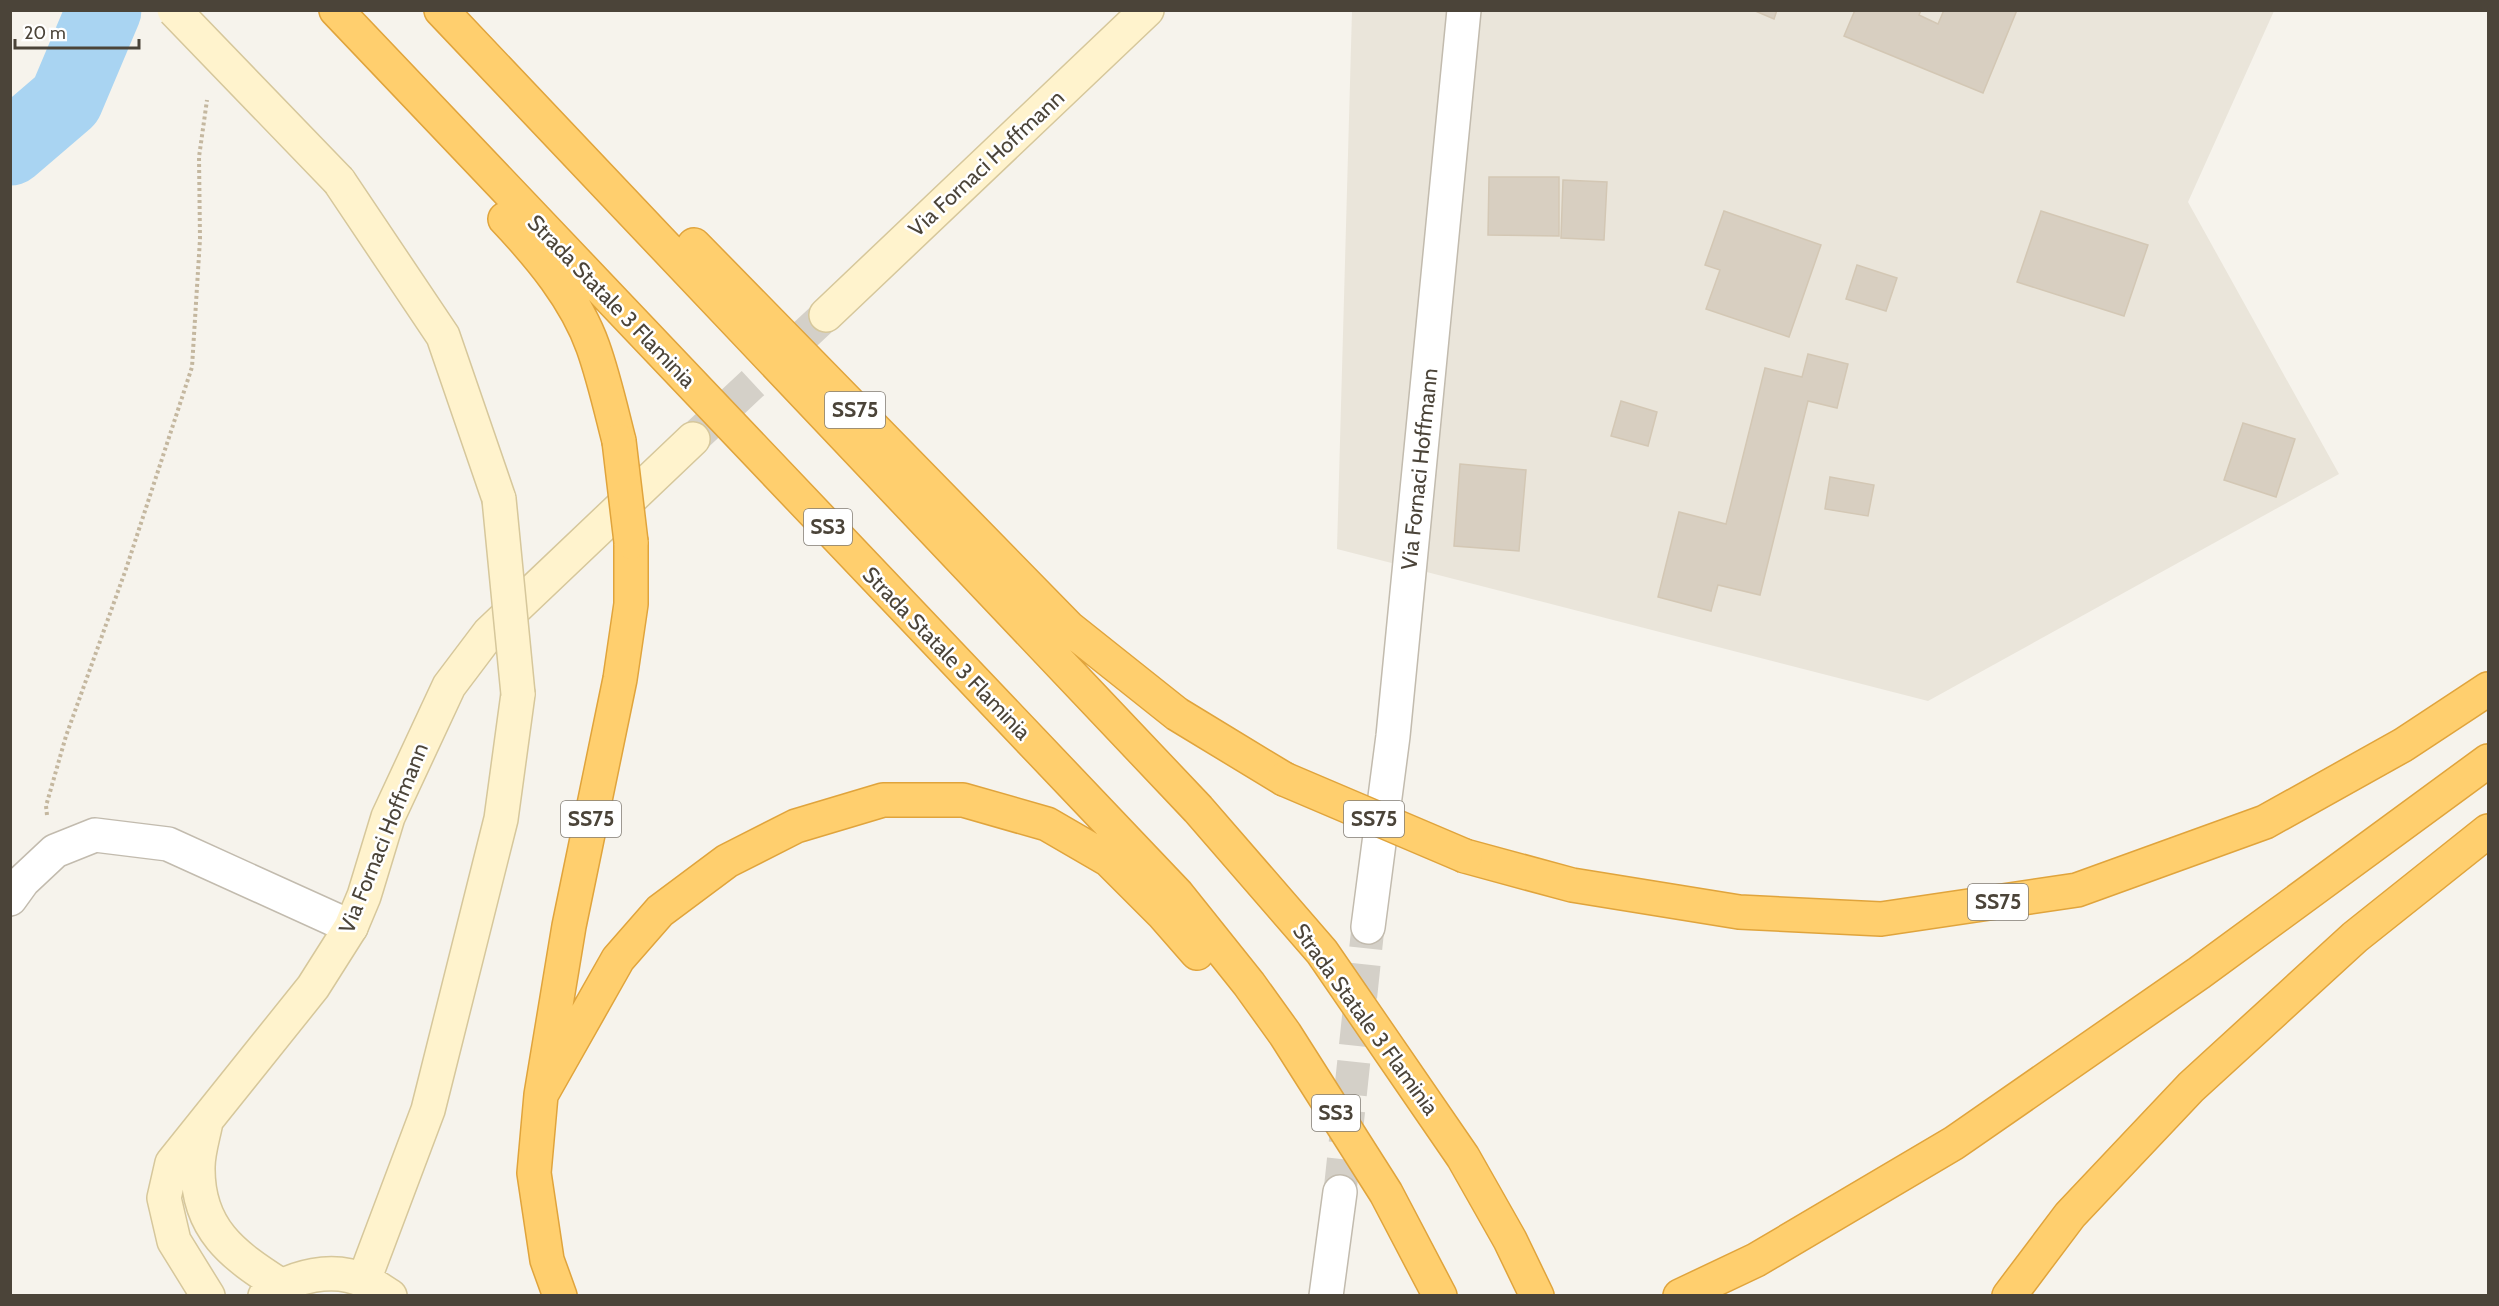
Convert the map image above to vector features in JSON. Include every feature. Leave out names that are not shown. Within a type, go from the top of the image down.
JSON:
[{"type":"highway","name":"Strada Statale 3 Flaminia","points":[[441,10],[1198,809],[1322,952],[1463,1157],[1510,1240],[1537,1296]]},
{"type":"highway","name":"SS75","points":[[451,10],[499,46],[1069,628],[1177,714],[1284,779],[1466,856],[1572,885],[1739,912],[1881,919],[2077,890],[2265,822],[2403,745],[2488,689]]},
{"type":"highway","name":"Strada Statale 3 Flaminia","points":[[347,22],[1177,894],[1249,984],[1285,1034],[1386,1193],[1436,1287]]},
{"type":"highway","name":"SS75","points":[[347,22],[422,130],[524,239],[567,294],[593,346],[619,441],[631,542],[630,604],[621,679],[569,926],[541,1095],[534,1173],[547,1260],[560,1296]]},
{"type":"highway","points":[[1680,1296],[1756,1260],[1954,1143],[2199,973],[2488,761]]},
{"type":"highway","name":"SS75","points":[[541,1095],[618,959],[660,911],[727,861],[796,826],[883,800],[963,800],[1047,824],[1109,860],[1162,913],[1231,992],[1285,1034]]},
{"type":"highway","points":[[2009,1296],[2070,1215],[2191,1087],[2355,937],[2488,831]]},
{"type":"main road","points":[[174,10],[339,180],[443,336],[499,499],[518,694],[501,819],[428,1110],[377,1288]]},
{"type":"main road","name":"Via Fornaci Hoffmann","points":[[826,315],[1147,10]]},
{"type":"main road","name":"Via Fornaci Hoffmann","points":[[208,1296],[174,1241],[164,1198],[172,1163],[313,987],[351,927],[364,896],[388,817],[449,686],[489,633],[693,440]]},
{"type":"main road","name":"Via Fornaci Hoffmann","points":[[207,1117],[198,1166],[200,1196],[214,1230],[240,1259],[273,1290],[307,1276],[336,1275],[377,1288]]},
{"type":"street","name":"Via Fornaci Hoffmann","points":[[1368,927],[1393,736],[1464,10]]},
{"type":"street","points":[[10,899],[23,881],[55,851],[95,835],[168,844],[351,927]]},
{"type":"street","points":[[1326,1296],[1340,1192]]},
{"type":"path","points":[[55,851],[45,806],[66,735],[126,569],[192,367],[200,239],[199,158],[208,90]]},
{"type":"shaded area","points":[[1352,11],[2274,11],[2188,202],[2339,474],[1928,701],[1337,549]]},
{"type":"building","points":[[1753,10],[1777,10],[1774,19]]},
{"type":"building","points":[[1855,10],[1921,10],[1919,15],[1938,24],[1944,10],[2017,10],[1983,93],[1844,36]]},
{"type":"building","points":[[1489,177],[1559,177],[1559,236],[1488,235]]},
{"type":"building","points":[[1563,180],[1607,182],[1604,240],[1561,238]]},
{"type":"building","points":[[1724,211],[1821,245],[1789,337],[1706,309],[1720,270],[1705,265]]},
{"type":"building","points":[[2041,211],[2148,245],[2124,316],[2017,282]]},
{"type":"building","points":[[1857,265],[1897,278],[1886,311],[1846,299]]},
{"type":"building","points":[[1808,354],[1848,364],[1837,408],[1808,401],[1760,595],[1718,585],[1711,611],[1658,597],[1679,512],[1726,524],[1765,368],[1802,377]]},
{"type":"building","points":[[1621,401],[1657,412],[1648,446],[1611,436]]},
{"type":"building","points":[[2243,423],[2295,439],[2276,497],[2224,480]]},
{"type":"building","points":[[1460,464],[1526,470],[1519,551],[1454,546]]},
{"type":"building","points":[[1830,477],[1874,485],[1868,516],[1825,509]]},
{"type":"waterway","points":[[10,148],[66,100],[104,10]]},
{"type":"tunnel","points":[[693,439],[826,315]]},
{"type":"tunnel","points":[[1340,1192],[1368,927]]}]
